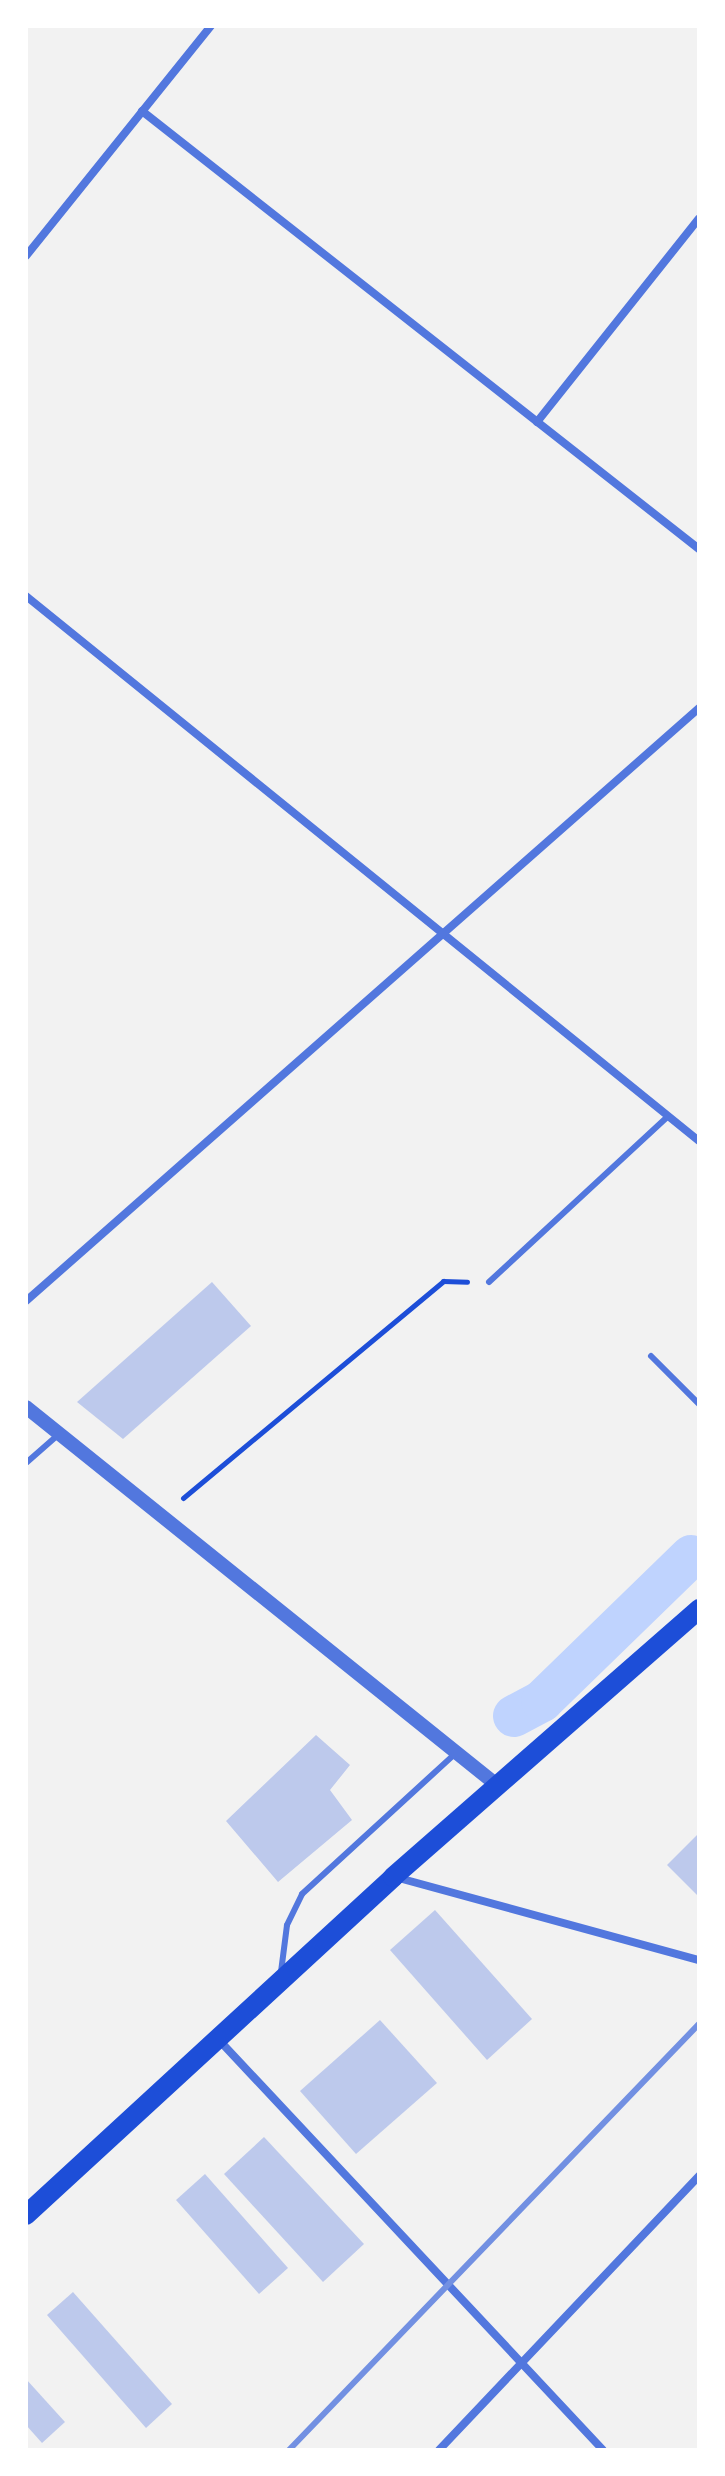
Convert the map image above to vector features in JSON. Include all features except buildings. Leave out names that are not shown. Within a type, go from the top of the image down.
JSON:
[{"type":"main road","points":[[26,2215],[393,1877],[699,1609]]},
{"type":"street","points":[[26,256],[211,26]]},
{"type":"street","points":[[142,111],[699,549]]},
{"type":"street","points":[[537,422],[699,218]]},
{"type":"street","points":[[26,596],[699,1141]]},
{"type":"street","points":[[26,1301],[699,708]]},
{"type":"street","points":[[26,1407],[498,1786]]},
{"type":"street","points":[[393,1877],[699,1960]]},
{"type":"street","points":[[218,2039],[603,2450]]},
{"type":"street","points":[[439,2450],[699,2176]]},
{"type":"lane","points":[[489,1282],[668,1116]]},
{"type":"lane","points":[[651,1356],[699,1404]]},
{"type":"lane","points":[[26,1463],[59,1434]]},
{"type":"lane","points":[[280,1981],[287,1925],[302,1894],[457,1752]]},
{"type":"path","points":[[161,1516],[443,1281],[489,1282]]},
{"type":"waterway","points":[[514,1716],[542,1701],[691,1556]]},
{"type":"railway","points":[[289,2450],[699,2024]]}]
